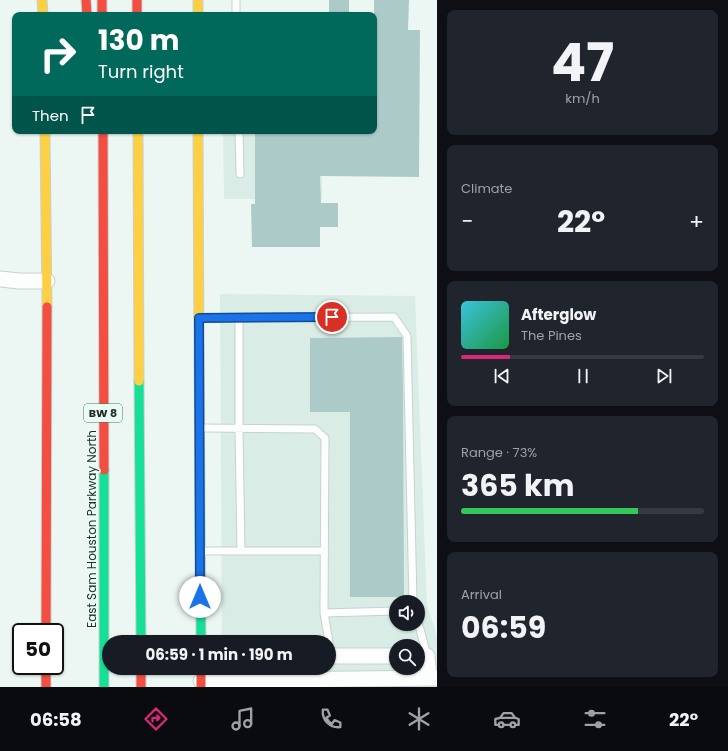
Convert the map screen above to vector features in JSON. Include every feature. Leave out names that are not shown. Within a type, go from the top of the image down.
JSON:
[{"type":"main road","points":[[42,0],[43,12]]},
{"type":"main road","points":[[86,0],[87,12]]},
{"type":"main road","points":[[102,0],[102,12]]},
{"type":"main road","points":[[137,0],[137,12]]},
{"type":"main road","points":[[145,0],[145,12]]},
{"type":"main road","points":[[198,0],[198,12]]},
{"type":"main road","points":[[45,134],[47,281],[46,623]]},
{"type":"main road","name":"East Sam Houston Parkway North","points":[[102,134],[104,687]]},
{"type":"main road","name":"BW 8","points":[[139,134],[141,635]]},
{"type":"main road","points":[[198,134],[201,635]]},
{"type":"main road","points":[[46,675],[46,687]]},
{"type":"main road","points":[[141,675],[141,687]]},
{"type":"street","points":[[0,279],[47,281]]},
{"type":"street","points":[[336,650],[389,655]]},
{"type":"street","points":[[201,679],[248,684],[432,681],[427,656]]},
{"type":"lane","points":[[236,0],[236,12]]},
{"type":"lane","points":[[239,134],[240,174]]},
{"type":"lane","points":[[199,318],[394,317],[408,336],[413,595]]},
{"type":"lane","points":[[239,318],[241,551]]},
{"type":"lane","points":[[200,428],[315,429],[325,438],[324,613],[327,635]]},
{"type":"lane","points":[[200,552],[324,551]]},
{"type":"lane","points":[[324,613],[389,611]]},
{"type":"lane","points":[[421,631],[427,656]]},
{"type":"shaded area","points":[[223,134],[322,134],[322,199],[224,199]]},
{"type":"shaded area","points":[[220,294],[415,296],[427,605],[437,636],[437,687],[222,687],[222,675],[336,675],[336,635],[222,635]]},
{"type":"building","points":[[329,0],[349,0],[349,12],[329,12]]},
{"type":"building","points":[[374,0],[409,0],[408,30],[420,30],[419,177],[320,176],[321,203],[338,203],[338,227],[320,227],[320,247],[252,247],[251,204],[255,204],[255,134],[377,134],[377,12],[374,12]]},
{"type":"building","points":[[402,337],[404,595],[389,595],[389,597],[350,597],[350,412],[310,412],[310,338]]},
{"type":"traffic: fast","points":[[199,356],[201,635]]},
{"type":"traffic: fast","points":[[139,381],[141,635]]},
{"type":"traffic: fast","points":[[104,470],[104,687]]},
{"type":"traffic: slow","points":[[42,0],[43,12]]},
{"type":"traffic: slow","points":[[198,0],[198,12]]},
{"type":"traffic: slow","points":[[45,134],[47,307]]},
{"type":"traffic: slow","points":[[138,134],[139,381]]},
{"type":"traffic: slow","points":[[198,134],[199,356]]},
{"type":"traffic: jam","points":[[86,0],[87,12]]},
{"type":"traffic: jam","points":[[102,0],[102,12]]},
{"type":"traffic: jam","points":[[137,0],[137,12]]},
{"type":"traffic: jam","points":[[103,134],[104,470]]},
{"type":"traffic: jam","points":[[46,623],[47,307]]},
{"type":"traffic: jam","points":[[46,675],[46,687]]},
{"type":"traffic: jam","points":[[141,675],[141,687]]},
{"type":"traffic: jam","points":[[201,675],[201,687]]},
{"type":"route","points":[[200,597],[199,318],[332,317]]}]
